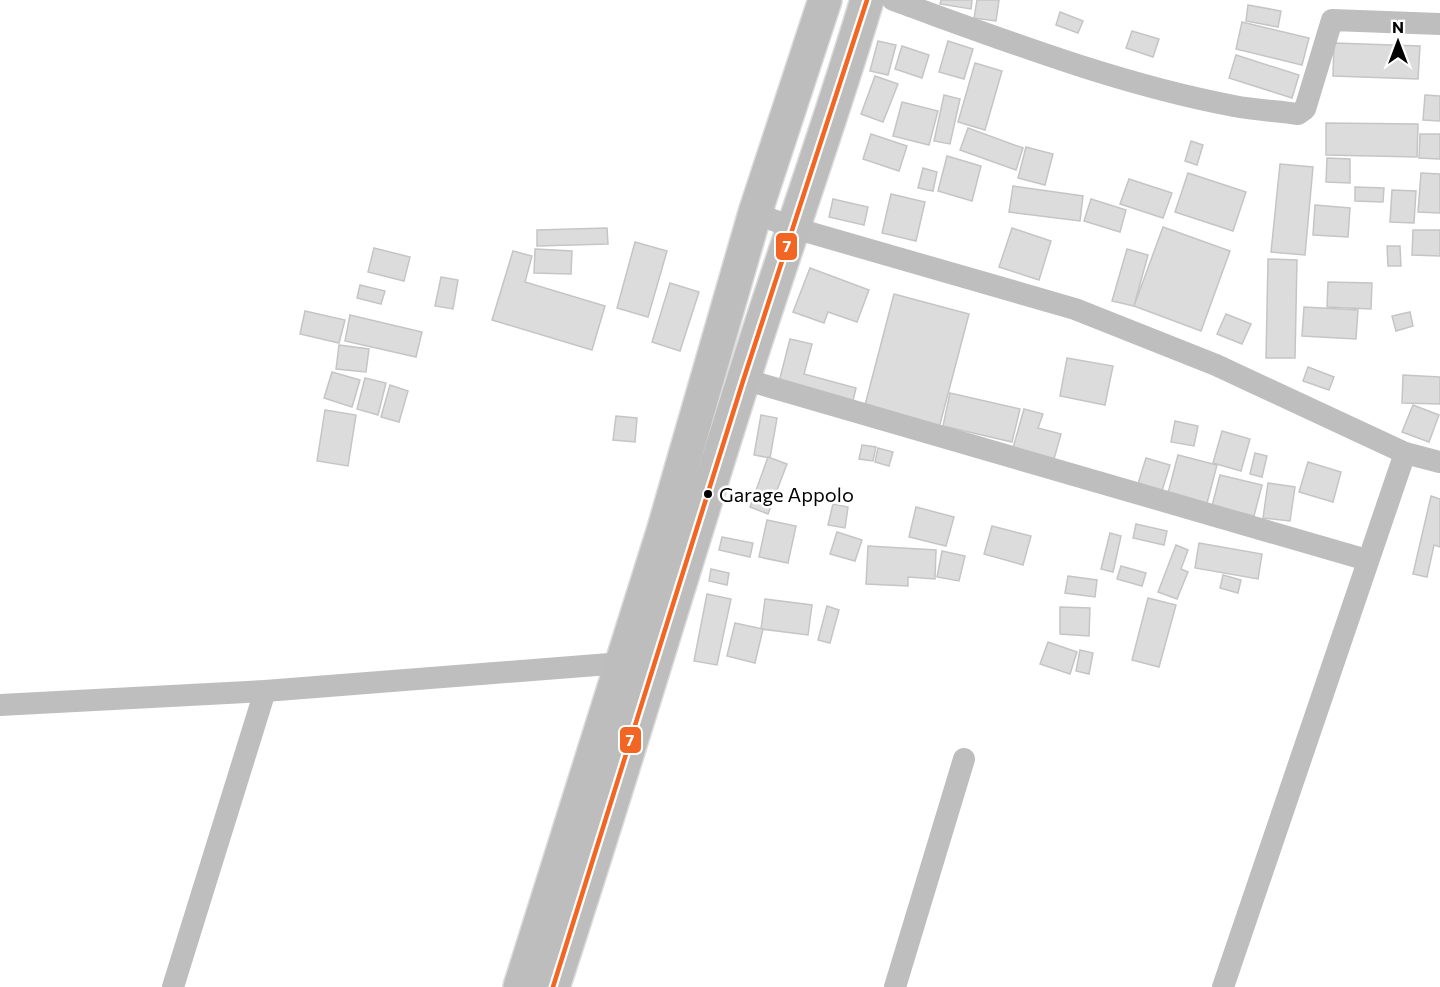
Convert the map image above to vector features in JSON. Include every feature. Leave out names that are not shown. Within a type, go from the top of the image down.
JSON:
[{"type":"main road","points":[[520,987],[708,381],[755,213],[825,0]]},
{"type":"main road","points":[[553,987],[654,671],[743,379],[837,102],[867,0]]},
{"type":"street","points":[[893,0],[1007,41],[1150,86],[1235,106],[1298,114],[1305,109],[1332,20],[1440,24]]},
{"type":"street","points":[[755,213],[794,228],[1076,309],[1216,365],[1405,453],[1440,462]]},
{"type":"street","points":[[743,379],[1367,560]]},
{"type":"street","points":[[1223,987],[1405,453]]},
{"type":"street","points":[[0,705],[265,692],[622,663],[654,671]]},
{"type":"street","points":[[173,987],[265,692]]},
{"type":"street","points":[[896,987],[964,759]]},
{"type":"building","points":[[941,0],[972,0],[971,9],[940,4]]},
{"type":"building","points":[[977,0],[999,0],[996,21],[974,18]]},
{"type":"building","points":[[1248,5],[1281,11],[1278,27],[1246,21]]},
{"type":"building","points":[[1060,12],[1083,21],[1078,33],[1056,25]]},
{"type":"building","points":[[1242,22],[1309,38],[1302,65],[1236,49]]},
{"type":"building","points":[[1132,31],[1159,39],[1153,57],[1126,48]]},
{"type":"building","points":[[878,41],[896,45],[888,75],[870,71]]},
{"type":"building","points":[[948,41],[973,49],[964,79],[939,72]]},
{"type":"building","points":[[1334,43],[1420,46],[1418,79],[1333,76]]},
{"type":"building","points":[[902,46],[929,55],[922,78],[895,69]]},
{"type":"building","points":[[1236,55],[1299,75],[1292,98],[1229,78]]},
{"type":"building","points":[[975,63],[1002,71],[985,130],[958,122]]},
{"type":"building","points":[[875,76],[898,84],[883,122],[861,114]]},
{"type":"building","points":[[944,95],[960,99],[950,144],[934,141]]},
{"type":"building","points":[[1425,95],[1440,96],[1440,121],[1423,120]]},
{"type":"building","points":[[902,102],[938,111],[929,145],[893,136]]},
{"type":"building","points":[[1326,123],[1418,124],[1417,157],[1326,155]]},
{"type":"building","points":[[968,128],[1023,148],[1016,170],[960,150]]},
{"type":"building","points":[[871,134],[907,146],[899,171],[863,159]]},
{"type":"building","points":[[1420,134],[1440,134],[1440,159],[1419,158]]},
{"type":"building","points":[[1191,141],[1203,145],[1197,165],[1185,161]]},
{"type":"building","points":[[1026,147],[1053,154],[1045,185],[1018,178]]},
{"type":"building","points":[[947,156],[981,166],[972,201],[938,191]]},
{"type":"building","points":[[1327,158],[1350,159],[1350,183],[1326,182]]},
{"type":"building","points":[[1280,164],[1313,167],[1305,255],[1271,252]]},
{"type":"building","points":[[923,168],[937,172],[933,191],[918,188]]},
{"type":"building","points":[[1188,173],[1246,192],[1233,231],[1175,212]]},
{"type":"building","points":[[1421,173],[1440,174],[1440,213],[1418,212]]},
{"type":"building","points":[[1129,179],[1172,193],[1163,218],[1120,204]]},
{"type":"building","points":[[1013,186],[1083,196],[1080,221],[1009,212]]},
{"type":"building","points":[[1355,187],[1384,188],[1383,202],[1355,201]]},
{"type":"building","points":[[1392,190],[1416,191],[1414,223],[1390,222]]},
{"type":"building","points":[[891,194],[925,202],[916,241],[882,233]]},
{"type":"building","points":[[833,199],[868,207],[864,225],[829,217]]},
{"type":"building","points":[[1091,199],[1126,210],[1120,232],[1084,221]]},
{"type":"building","points":[[1315,205],[1350,208],[1348,237],[1313,235]]},
{"type":"building","points":[[1163,227],[1230,251],[1201,331],[1134,306]]},
{"type":"building","points":[[607,228],[608,244],[537,246],[537,230]]},
{"type":"building","points":[[1012,228],[1051,241],[1039,280],[999,267]]},
{"type":"building","points":[[1413,230],[1440,230],[1440,256],[1412,255]]},
{"type":"building","points":[[635,242],[667,251],[648,317],[617,308]]},
{"type":"building","points":[[1387,246],[1400,246],[1401,266],[1388,266]]},
{"type":"building","points":[[374,248],[410,257],[404,281],[368,272]]},
{"type":"building","points":[[535,249],[572,251],[571,274],[534,273]]},
{"type":"building","points":[[1127,249],[1148,255],[1134,306],[1112,301]]},
{"type":"building","points":[[513,251],[532,256],[525,282],[605,306],[592,350],[492,320]]},
{"type":"building","points":[[1268,259],[1297,260],[1295,358],[1266,358]]},
{"type":"building","points":[[810,268],[869,290],[857,322],[828,312],[824,323],[793,312]]},
{"type":"building","points":[[441,277],[458,280],[453,309],[435,306]]},
{"type":"building","points":[[1328,282],[1372,283],[1371,309],[1327,307]]},
{"type":"building","points":[[670,283],[699,292],[680,351],[652,342]]},
{"type":"building","points":[[360,285],[385,291],[381,304],[357,298]]},
{"type":"building","points":[[894,294],[969,314],[939,428],[864,409]]},
{"type":"building","points":[[1304,307],[1358,310],[1356,339],[1302,336]]},
{"type":"building","points":[[305,311],[345,320],[339,343],[300,334]]},
{"type":"building","points":[[1410,312],[1413,326],[1396,331],[1392,316]]},
{"type":"building","points":[[1226,314],[1251,324],[1242,344],[1217,334]]},
{"type":"building","points":[[350,315],[422,332],[416,357],[345,341]]},
{"type":"building","points":[[790,339],[812,344],[804,374],[856,388],[853,401],[779,382]]},
{"type":"building","points":[[339,345],[369,349],[366,372],[336,369]]},
{"type":"building","points":[[1067,358],[1113,366],[1105,405],[1060,396]]},
{"type":"building","points":[[1308,367],[1334,377],[1329,390],[1303,381]]},
{"type":"building","points":[[332,372],[360,380],[352,407],[324,398]]},
{"type":"building","points":[[1403,375],[1440,377],[1440,404],[1402,403]]},
{"type":"building","points":[[365,378],[386,383],[378,415],[357,409]]},
{"type":"building","points":[[390,385],[408,391],[399,422],[381,417]]},
{"type":"building","points":[[950,393],[1020,409],[1012,442],[943,426]]},
{"type":"building","points":[[1413,405],[1439,415],[1429,442],[1402,432]]},
{"type":"building","points":[[1024,409],[1043,414],[1038,428],[1061,434],[1054,459],[1013,448]]},
{"type":"building","points":[[325,410],[356,415],[348,466],[317,461]]},
{"type":"building","points":[[761,415],[777,418],[770,458],[754,455]]},
{"type":"building","points":[[616,416],[637,418],[635,442],[613,440]]},
{"type":"building","points":[[1175,421],[1198,426],[1194,446],[1171,442]]},
{"type":"building","points":[[1222,431],[1250,439],[1241,471],[1213,463]]},
{"type":"building","points":[[862,445],[876,447],[873,461],[859,459]]},
{"type":"building","points":[[878,448],[893,452],[889,466],[875,462]]},
{"type":"building","points":[[1255,453],[1267,456],[1262,477],[1250,474]]},
{"type":"building","points":[[1178,455],[1217,465],[1206,507],[1167,497]]},
{"type":"building","points":[[768,457],[787,464],[768,514],[750,507]]},
{"type":"building","points":[[1146,458],[1170,465],[1161,494],[1137,487]]},
{"type":"building","points":[[1308,462],[1341,472],[1333,502],[1299,492]]},
{"type":"building","points":[[1220,475],[1262,485],[1254,516],[1212,506]]},
{"type":"building","points":[[1268,483],[1295,487],[1290,521],[1263,518]]},
{"type":"building","points":[[1431,496],[1440,499],[1440,547],[1434,545],[1427,577],[1413,574]]},
{"type":"building","points":[[833,504],[848,507],[845,528],[828,525]]},
{"type":"building","points":[[916,507],[954,517],[946,546],[909,537]]},
{"type":"building","points":[[767,520],[796,526],[788,563],[759,557]]},
{"type":"building","points":[[1136,524],[1167,531],[1164,545],[1133,538]]},
{"type":"building","points":[[992,526],[1031,536],[1023,565],[984,554]]},
{"type":"building","points":[[837,532],[862,540],[855,561],[830,554]]},
{"type":"building","points":[[1110,533],[1121,536],[1113,572],[1101,569]]},
{"type":"building","points":[[722,537],[753,543],[750,557],[719,550]]},
{"type":"building","points":[[1199,543],[1262,554],[1258,579],[1195,568]]},
{"type":"building","points":[[1176,545],[1188,550],[1181,569],[1188,572],[1177,599],[1158,592]]},
{"type":"building","points":[[868,546],[936,550],[935,579],[908,577],[908,586],[866,584]]},
{"type":"building","points":[[942,551],[965,556],[959,581],[937,577]]},
{"type":"building","points":[[1121,566],[1146,573],[1142,586],[1117,579]]},
{"type":"building","points":[[711,569],[729,573],[727,585],[709,581]]},
{"type":"building","points":[[1223,575],[1241,580],[1238,593],[1220,588]]},
{"type":"building","points":[[1068,576],[1097,580],[1095,597],[1065,593]]},
{"type":"building","points":[[707,594],[731,599],[717,665],[694,661]]},
{"type":"building","points":[[1148,598],[1176,605],[1159,667],[1132,660]]},
{"type":"building","points":[[765,599],[812,605],[808,635],[761,629]]},
{"type":"building","points":[[827,606],[839,610],[830,643],[818,640]]},
{"type":"building","points":[[1060,607],[1090,608],[1089,636],[1060,634]]},
{"type":"building","points":[[735,623],[763,629],[755,663],[727,656]]},
{"type":"building","points":[[1048,642],[1077,652],[1070,674],[1040,664]]},
{"type":"building","points":[[1080,650],[1093,653],[1089,674],[1076,671]]},
{"type":"transit line","name":"7","points":[[553,987],[743,381],[867,0]]},
{"type":"place","name":"Garage Appolo","points":[[708,494]]}]
